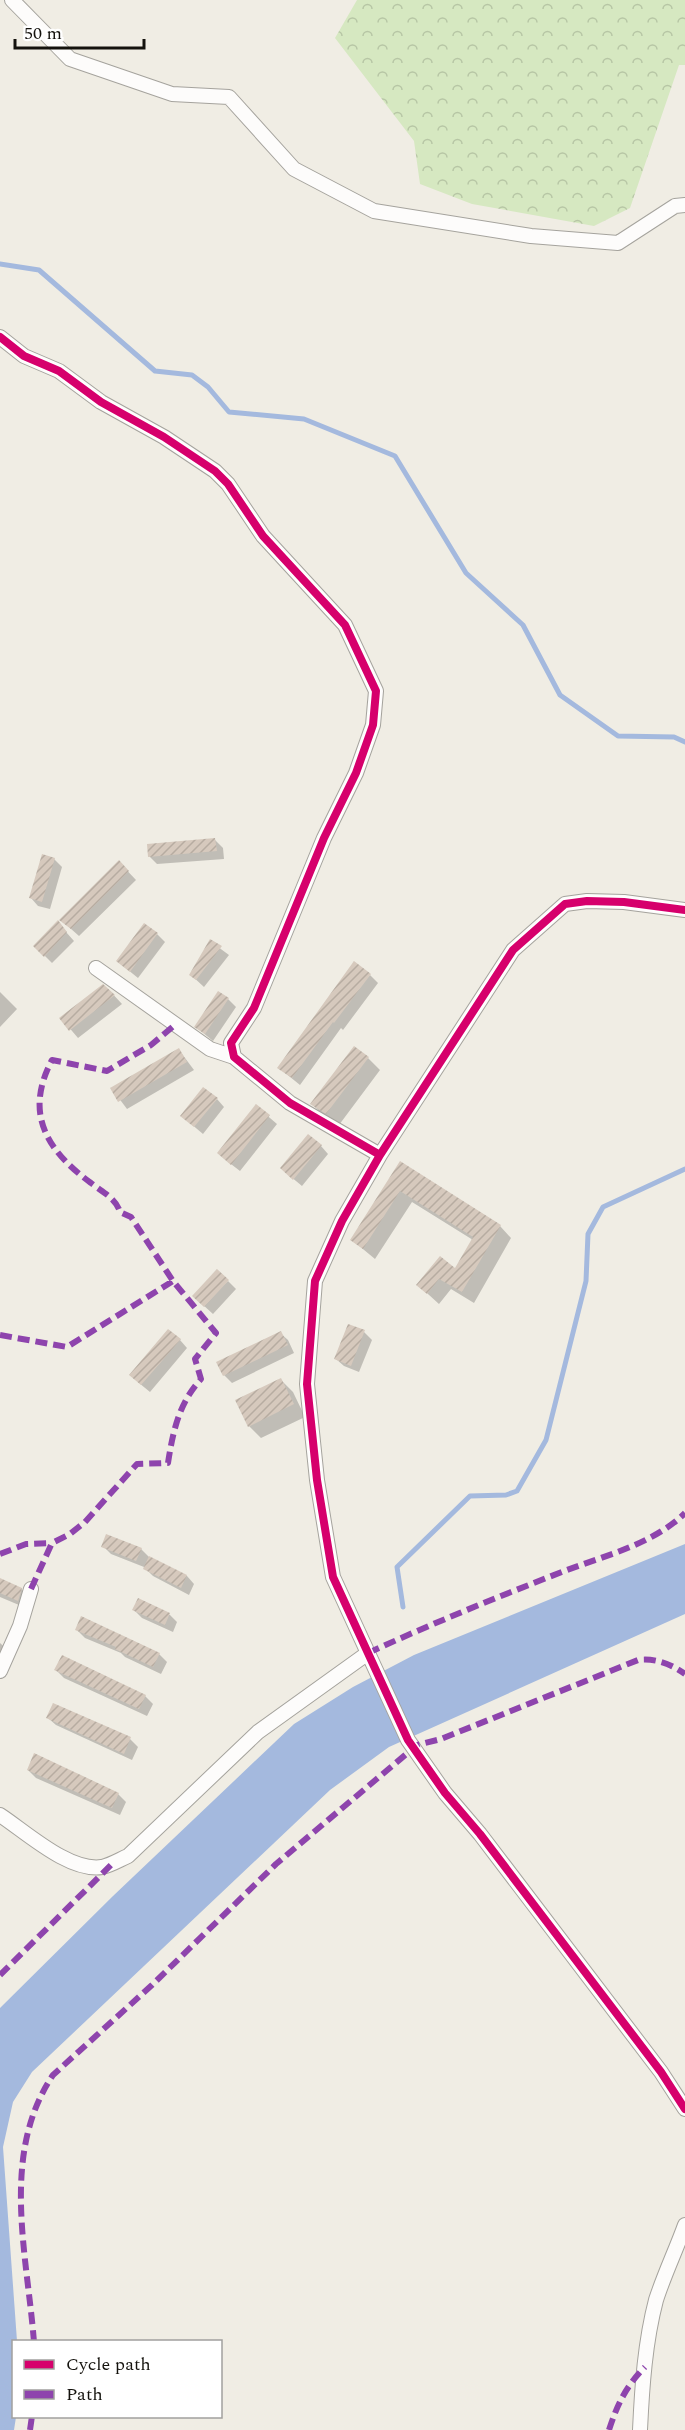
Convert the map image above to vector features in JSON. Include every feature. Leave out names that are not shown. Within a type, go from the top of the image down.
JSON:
[{"type":"street","points":[[12,0],[70,59],[172,94],[229,97],[294,169],[374,211],[531,236],[618,243],[675,206],[685,205]]},
{"type":"street","points":[[0,337],[24,356],[59,371],[101,402],[164,437],[215,471],[228,484],[263,536],[345,625],[375,691],[375,708],[367,746],[309,873],[254,1008],[231,1043],[234,1057]]},
{"type":"street","points":[[685,910],[648,907],[624,902],[587,901],[565,904],[513,950],[380,1155],[342,1221],[315,1281],[307,1384],[317,1480],[333,1577],[408,1740],[445,1793],[480,1834],[661,2072],[685,2109]]},
{"type":"street","points":[[96,968],[210,1049],[234,1057],[290,1102],[380,1155]]},
{"type":"street","points":[[0,1671],[20,1626],[31,1589]]},
{"type":"street","points":[[0,1815],[68,1859],[91,1867],[112,1864],[128,1856],[258,1732],[370,1659]]},
{"type":"street","points":[[640,2430],[652,2316],[685,2225]]},
{"type":"green space","points":[[357,0],[685,0],[685,65],[679,65],[630,208],[594,226],[472,204],[420,184],[414,141],[335,38]]},
{"type":"water","points":[[685,1544],[685,1614],[389,1747],[330,1790],[32,2072],[13,2102],[3,2147],[17,2340],[12,2340],[12,2418],[16,2418],[14,2430],[0,2430],[0,2008],[113,1896],[294,1724],[353,1687],[414,1655]]},
{"type":"building","points":[[215,838],[217,851],[148,857],[147,844]]},
{"type":"building","points":[[42,854],[55,858],[42,902],[29,898]]},
{"type":"building","points":[[119,860],[129,871],[71,929],[59,920]]},
{"type":"building","points":[[58,920],[67,932],[44,957],[33,946]]},
{"type":"building","points":[[144,923],[158,933],[130,972],[116,961]]},
{"type":"building","points":[[210,939],[222,946],[196,980],[189,975]]},
{"type":"building","points":[[354,961],[371,974],[292,1078],[277,1068]]},
{"type":"building","points":[[103,984],[115,995],[69,1031],[59,1018]]},
{"type":"building","points":[[218,991],[229,998],[205,1034],[194,1027]]},
{"type":"building","points":[[354,1046],[369,1057],[326,1114],[310,1104]]},
{"type":"building","points":[[179,1048],[187,1062],[118,1102],[110,1088]]},
{"type":"building","points":[[203,1087],[218,1098],[194,1127],[180,1116]]},
{"type":"building","points":[[256,1104],[270,1115],[231,1165],[217,1153]]},
{"type":"building","points":[[308,1134],[322,1145],[293,1180],[280,1168]]},
{"type":"building","points":[[400,1161],[501,1225],[462,1292],[439,1279],[427,1294],[416,1285],[440,1256],[455,1268],[473,1237],[400,1191],[363,1249],[350,1240]]},
{"type":"building","points":[[217,1269],[229,1280],[204,1307],[192,1296]]},
{"type":"building","points":[[348,1324],[365,1330],[351,1366],[334,1359]]},
{"type":"building","points":[[168,1329],[181,1339],[141,1385],[129,1375]]},
{"type":"building","points":[[281,1331],[288,1345],[223,1376],[216,1362]]},
{"type":"building","points":[[281,1378],[294,1404],[248,1427],[235,1400]]},
{"type":"building","points":[[106,1534],[142,1548],[136,1561],[101,1547]]},
{"type":"building","points":[[149,1556],[187,1575],[181,1588],[143,1569]]},
{"type":"building","points":[[0,1578],[22,1588],[18,1601],[0,1593]]},
{"type":"building","points":[[138,1598],[170,1613],[165,1625],[132,1610]]},
{"type":"building","points":[[81,1616],[160,1653],[153,1667],[115,1649],[116,1647],[75,1630]]},
{"type":"building","points":[[62,1655],[146,1695],[139,1709],[54,1670]]},
{"type":"building","points":[[53,1703],[131,1737],[124,1754],[46,1718]]},
{"type":"building","points":[[34,1753],[119,1793],[112,1808],[27,1770]]},
{"type":"waterway","points":[[0,264],[39,270],[155,371],[192,375],[208,387],[229,412],[304,419],[395,456],[466,573],[523,625],[560,695],[618,736],[674,737],[685,742]]},
{"type":"waterway","points":[[403,1607],[397,1567],[470,1496],[506,1495],[517,1491],[546,1440],[586,1281],[588,1234],[603,1207],[685,1169]]},
{"type":"marked path","points":[[31,1589],[52,1543],[70,1534],[85,1522],[137,1464],[168,1463],[178,1418],[187,1398],[201,1379],[195,1359],[216,1333],[173,1281],[131,1217],[120,1212],[112,1199],[62,1157],[44,1129],[40,1114],[40,1097],[52,1060],[107,1071],[151,1045],[176,1024]]},
{"type":"marked path","points":[[0,1335],[67,1347],[173,1281]]},
{"type":"marked path","points":[[368,1653],[492,1600],[629,1548],[659,1533],[685,1513]]},
{"type":"marked path","points":[[0,1554],[26,1544],[52,1543]]},
{"type":"marked path","points":[[34,2340],[23,2239],[22,2171],[27,2138],[37,2106],[53,2075],[152,1985],[276,1864],[417,1745],[441,1739],[638,1660],[663,1663],[685,1674]]},
{"type":"marked path","points":[[0,1975],[112,1864]]},
{"type":"marked path","points":[[609,2430],[623,2396],[632,2381],[645,2367]]},
{"type":"marked path","points":[[30,2430],[32,2418]]},
{"type":"cycle path","points":[[0,337],[24,356],[59,371],[101,402],[164,437],[215,471],[228,484],[263,536],[345,625],[376,691],[373,725],[356,773],[324,838],[254,1008],[231,1043],[234,1057],[290,1103],[380,1155]]},
{"type":"cycle path","points":[[685,910],[624,902],[587,901],[565,904],[513,950],[380,1155],[342,1221],[315,1281],[307,1384],[317,1480],[333,1577],[408,1740],[445,1793],[480,1834],[661,2072],[685,2109]]}]
